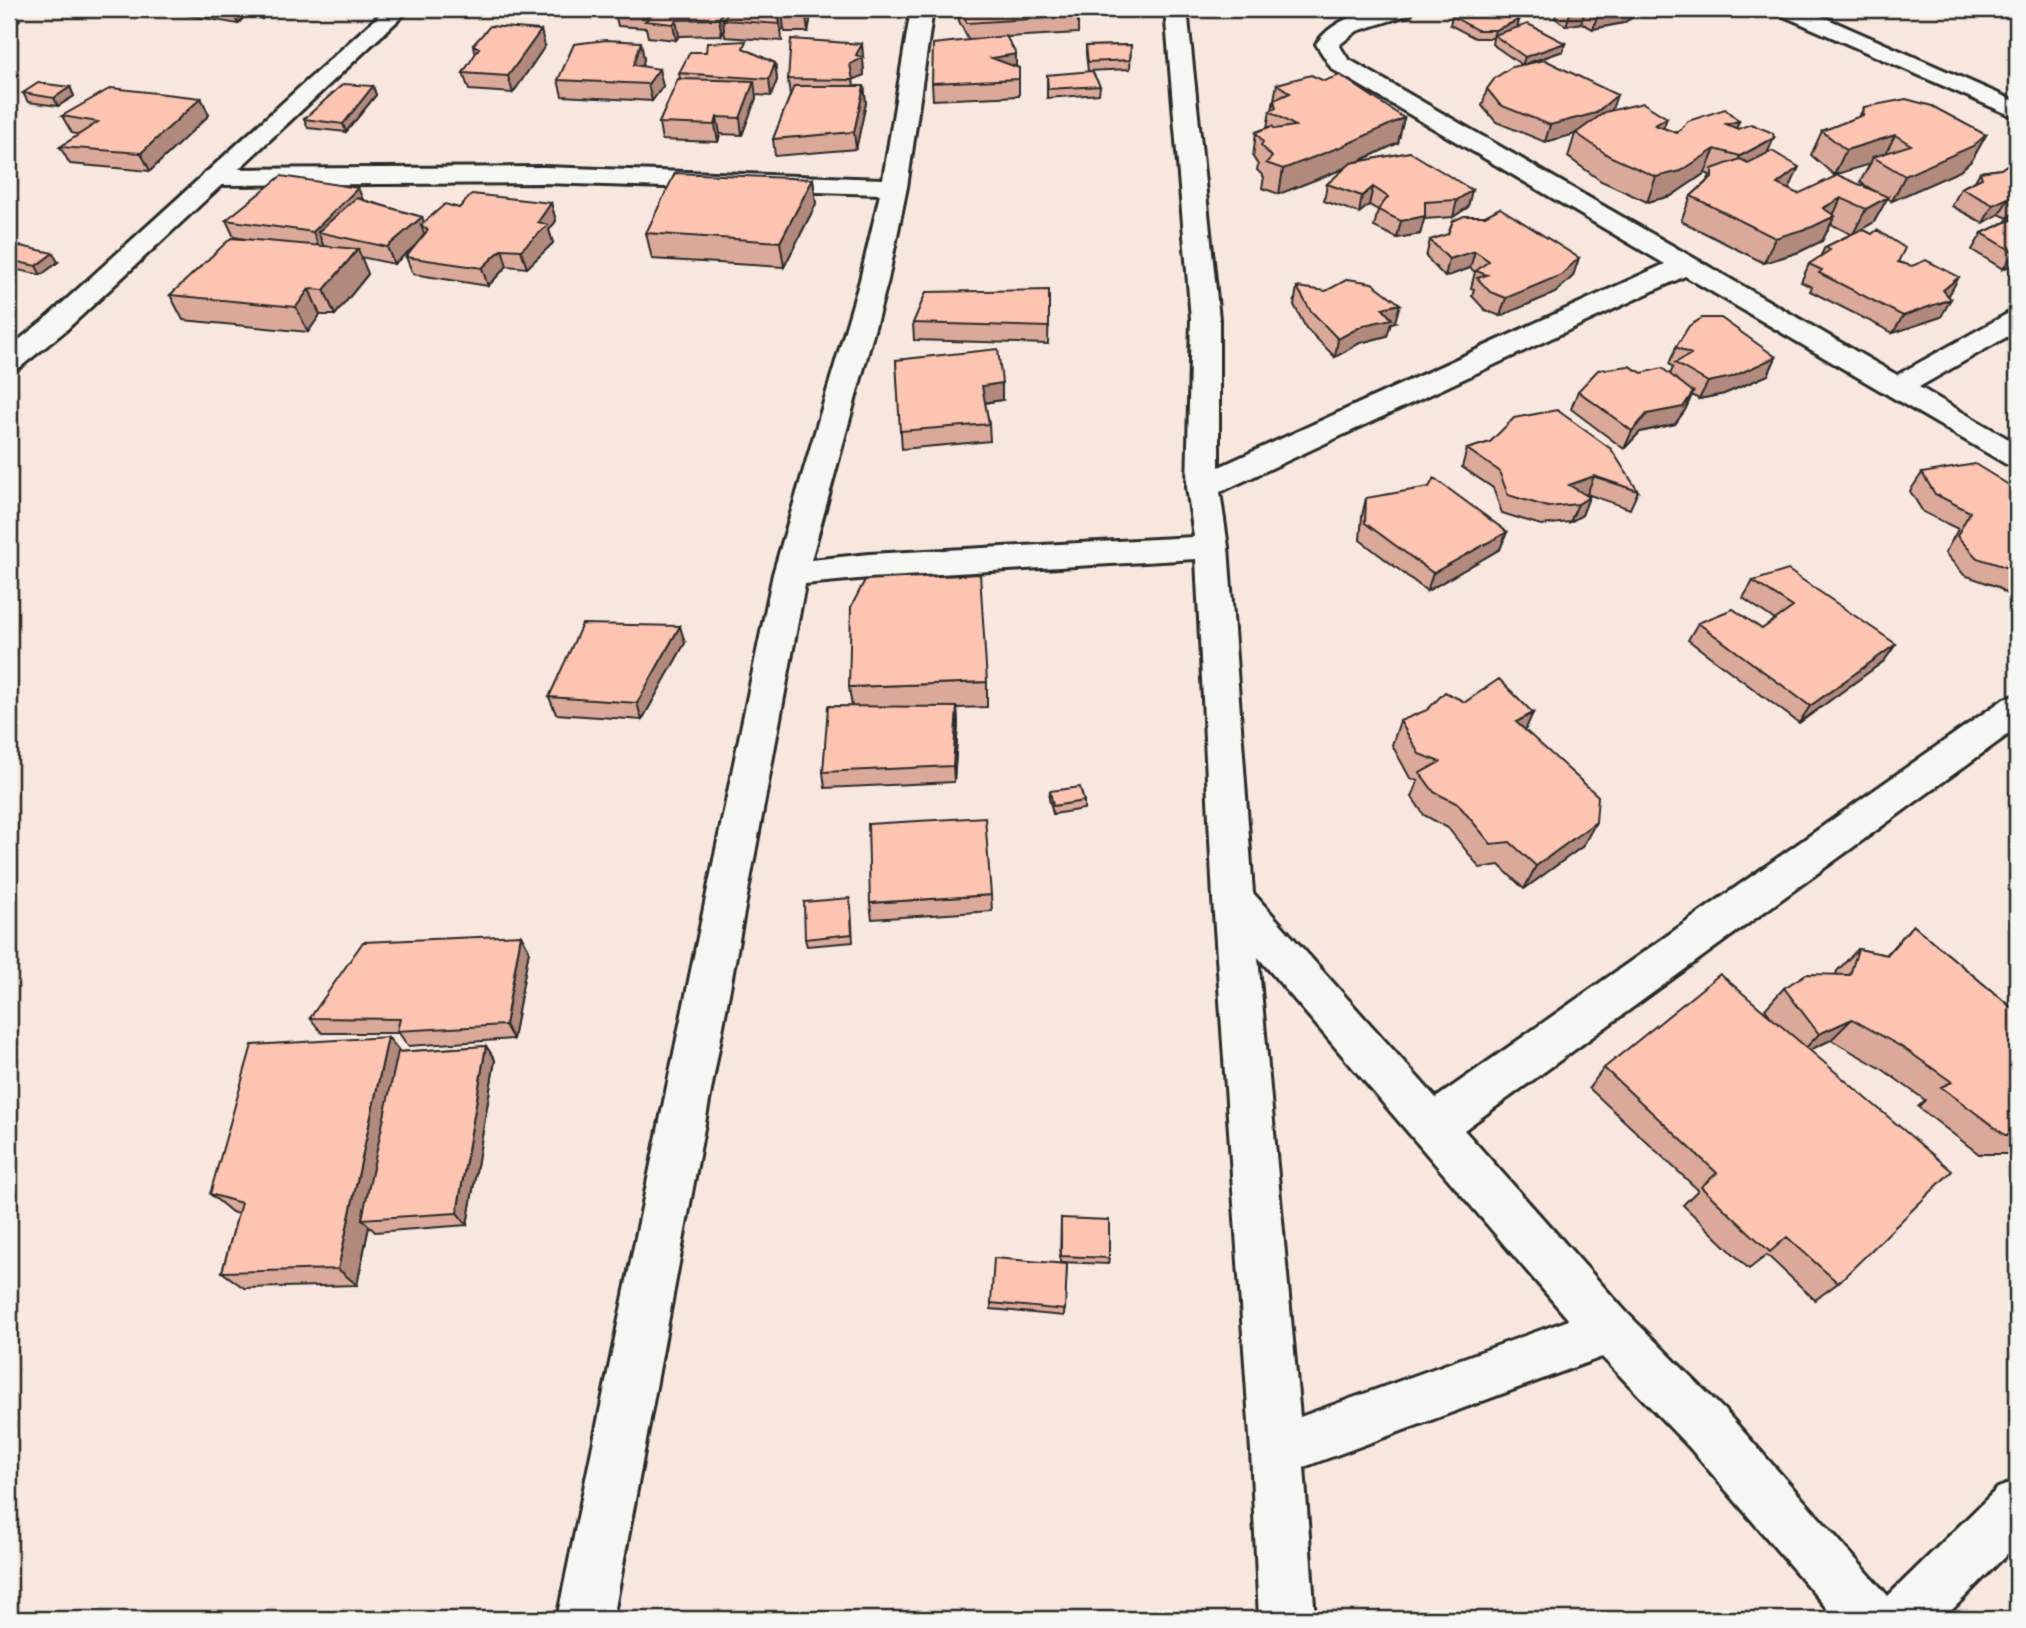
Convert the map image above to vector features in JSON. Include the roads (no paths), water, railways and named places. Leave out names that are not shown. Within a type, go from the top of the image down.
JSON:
[{"type":"street","points":[[9,362],[55,325],[399,9]]},
{"type":"street","points":[[585,1619],[790,573],[874,280],[894,187],[922,9]]},
{"type":"street","points":[[1176,9],[1205,319],[1203,487],[1212,547],[1233,899],[1277,1451],[1287,1619]]},
{"type":"street","points":[[1404,9],[1349,26],[1326,44],[1340,64],[2017,457]]},
{"type":"street","points":[[1787,9],[2017,111]]},
{"type":"street","points":[[1823,25],[1853,13]]},
{"type":"street","points":[[214,177],[544,175],[894,187]]},
{"type":"street","points":[[1203,487],[1686,265]]},
{"type":"street","points":[[1897,387],[2017,320]]},
{"type":"street","points":[[790,573],[869,566],[1212,547]]},
{"type":"street","points":[[1431,1126],[2017,709]]},
{"type":"street","points":[[1233,899],[1610,1329],[1707,1430],[1872,1619]]},
{"type":"street","points":[[1277,1451],[1610,1329]]},
{"type":"street","points":[[1904,1619],[2017,1507]]}]
